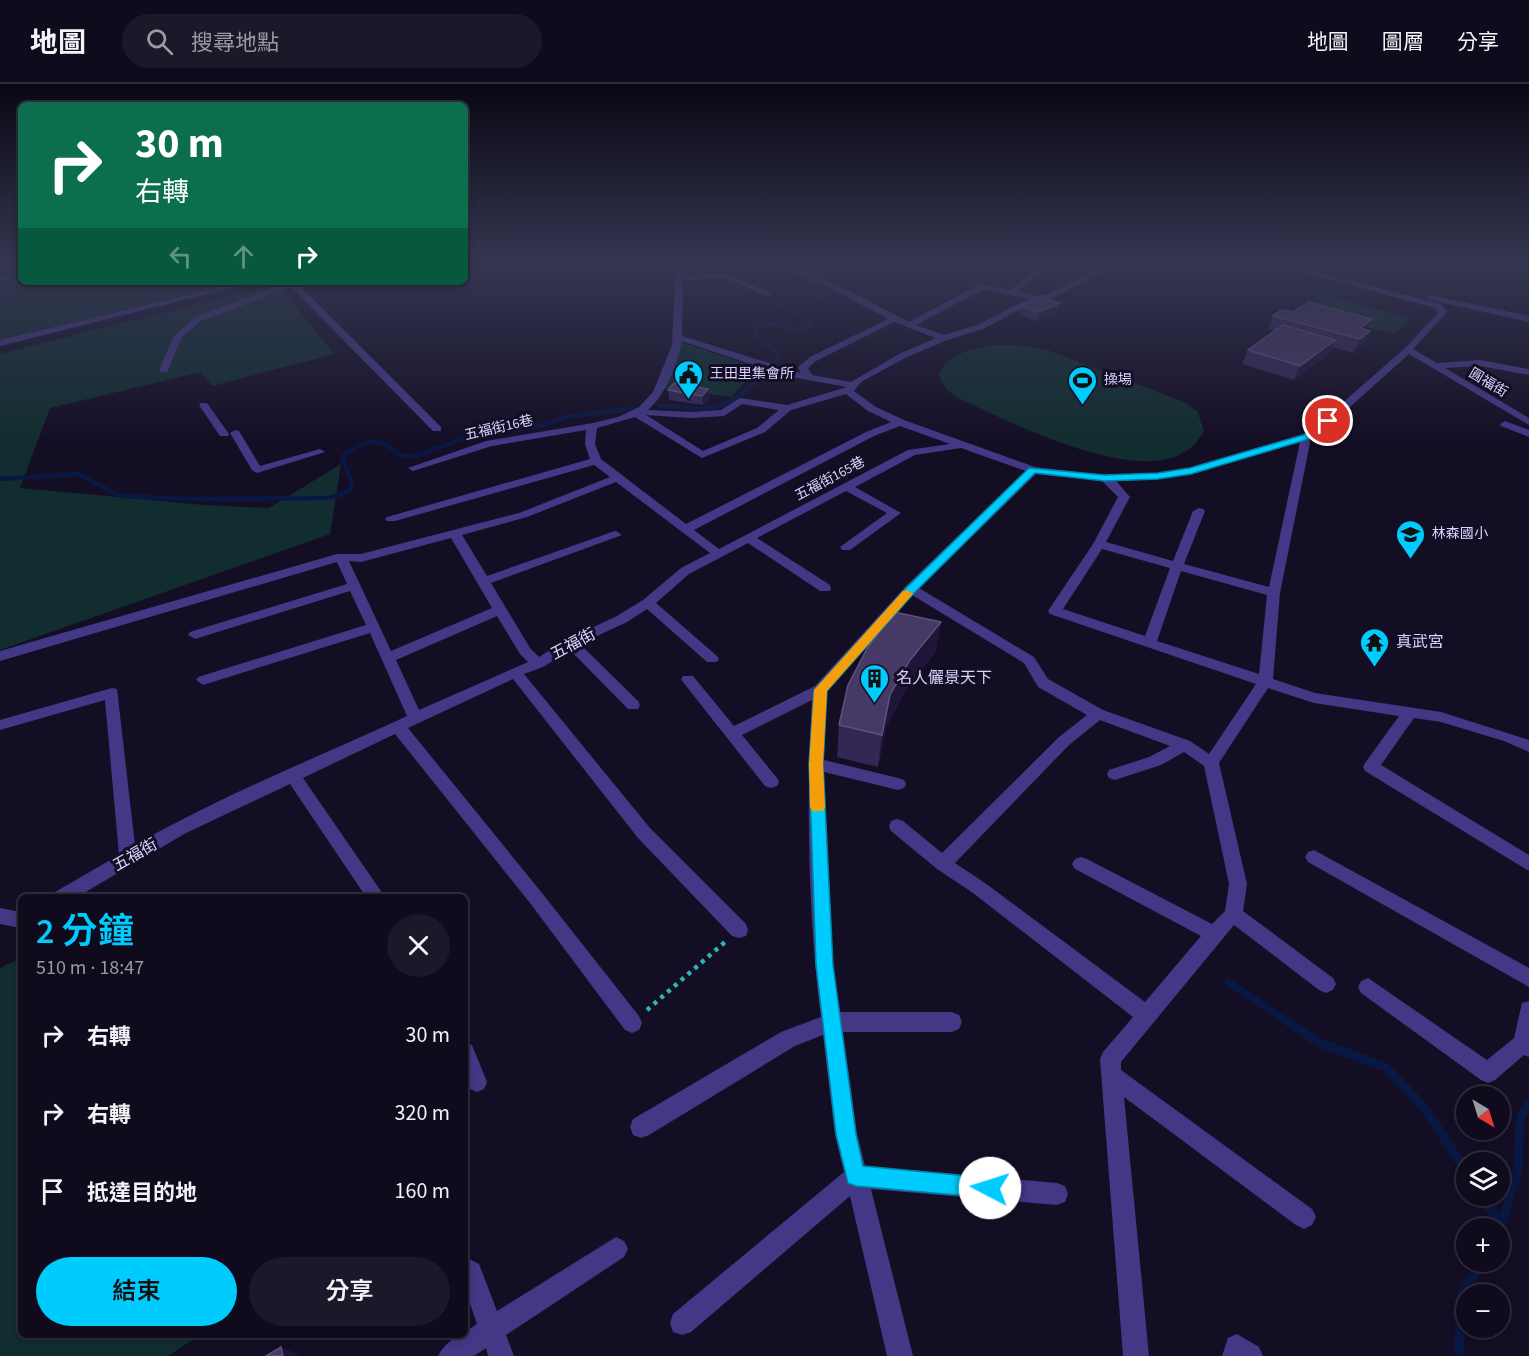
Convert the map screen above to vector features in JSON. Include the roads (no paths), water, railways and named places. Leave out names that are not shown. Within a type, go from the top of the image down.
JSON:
[{"type":"street","points":[[0,343],[77,324]]},
{"type":"street","points":[[164,370],[178,336],[192,324]]},
{"type":"street","points":[[335,324],[437,429]]},
{"type":"street","points":[[678,324],[678,337],[662,388],[645,408],[623,419],[593,426],[589,437],[590,448],[596,461],[718,554]]},
{"type":"street","points":[[808,377],[803,367],[813,359],[883,324]]},
{"type":"street","points":[[637,412],[702,455],[761,430],[788,408],[851,388],[858,380],[902,356],[944,338],[985,324]]},
{"type":"street","points":[[678,337],[769,367],[851,388],[872,409],[900,422],[1033,470],[1105,478],[1158,476],[1191,471],[1306,437],[1328,421],[1408,350],[1432,324]]},
{"type":"street","points":[[909,325],[944,338]]},
{"type":"street","name":"圓福街","points":[[1408,350],[1529,422]]},
{"type":"street","points":[[1434,366],[1480,363],[1529,372]]},
{"type":"street","points":[[637,412],[691,415],[724,412],[740,401],[788,408]]},
{"type":"street","points":[[204,405],[230,433],[256,470],[320,452]]},
{"type":"street","points":[[686,529],[870,434],[900,422]]},
{"type":"street","points":[[1505,424],[1529,434]]},
{"type":"street","name":"五福街16巷","points":[[413,468],[490,443],[593,426]]},
{"type":"street","points":[[1212,763],[1266,680],[1274,593],[1306,437]]},
{"type":"street","name":"五福街165巷","points":[[718,554],[912,452],[960,445]]},
{"type":"street","points":[[391,519],[596,461]]},
{"type":"street","points":[[731,734],[820,690],[911,589],[1033,470]]},
{"type":"street","points":[[0,656],[341,557],[361,558],[524,515],[619,477]]},
{"type":"street","points":[[1105,478],[1118,487],[1124,497],[1099,544],[1055,610],[1314,698],[1441,717],[1509,737],[1529,746]]},
{"type":"street","points":[[846,547],[895,513],[847,487]]},
{"type":"street","points":[[1150,642],[1199,511]]},
{"type":"street","points":[[455,534],[525,651],[538,664]]},
{"type":"street","points":[[485,581],[616,535]]},
{"type":"street","points":[[750,539],[825,588]]},
{"type":"street","points":[[1099,544],[1274,593]]},
{"type":"street","name":"五福街","points":[[66,894],[180,828],[292,774],[515,672],[538,664],[571,643],[622,619],[648,603],[685,571],[718,554]]},
{"type":"street","points":[[341,557],[416,719]]},
{"type":"street","points":[[195,635],[354,586]]},
{"type":"street","points":[[911,589],[1029,660],[1043,683],[1098,714],[1185,745],[1212,763],[1238,884],[1233,914],[1110,1059],[1136,1356]]},
{"type":"street","points":[[648,603],[712,659]]},
{"type":"street","points":[[387,658],[501,609]]},
{"type":"street","points":[[203,680],[372,628]]},
{"type":"street","points":[[571,643],[633,705]]},
{"type":"street","points":[[515,672],[644,833],[739,930]]},
{"type":"street","points":[[688,680],[771,782]]},
{"type":"street","points":[[820,690],[816,764],[824,965],[846,1134],[900,1356]]},
{"type":"street","points":[[0,725],[112,693],[128,859]]},
{"type":"street","points":[[1410,712],[1371,767],[1529,864]]},
{"type":"street","points":[[943,864],[1064,741],[1098,714]]},
{"type":"street","points":[[398,727],[536,898],[632,1023]]},
{"type":"street","points":[[1115,774],[1155,761],[1185,745]]},
{"type":"street","points":[[816,764],[898,784]]},
{"type":"street","points":[[292,774],[374,894]]},
{"type":"street","points":[[897,826],[943,864],[979,888],[1146,1015]]},
{"type":"street","points":[[1314,857],[1529,978]]},
{"type":"street","points":[[1081,864],[1214,934]]},
{"type":"street","points":[[1233,914],[1326,984]]},
{"type":"street","points":[[0,916],[18,919]]},
{"type":"street","points":[[1368,987],[1488,1073],[1526,1045],[1529,1010]]},
{"type":"street","points":[[641,1127],[788,1039],[832,1022],[952,1022]]},
{"type":"street","points":[[468,1060],[477,1082]]},
{"type":"street","points":[[1111,1075],[1304,1217]]},
{"type":"street","points":[[682,1323],[856,1176],[1056,1194]]},
{"type":"street","points":[[452,1356],[491,1328],[616,1249]]},
{"type":"street","points":[[471,1272],[501,1356]]},
{"type":"street","points":[[1235,1356],[1237,1347],[1250,1356]]},
{"type":"waterway","points":[[744,392],[778,359],[779,354],[756,335],[756,327],[763,324]]},
{"type":"waterway","points":[[774,324],[791,328],[810,324]]},
{"type":"waterway","points":[[659,406],[714,407],[735,399],[746,391]]},
{"type":"waterway","points":[[0,479],[78,474],[120,496],[190,499],[326,498],[343,494],[351,489],[351,481],[342,457],[364,444],[378,442],[392,448],[400,455],[417,456],[464,438],[544,425],[566,417],[634,408]]},
{"type":"waterway","points":[[1228,982],[1289,1023]]},
{"type":"waterway","points":[[1287,1021],[1318,1042],[1385,1067],[1424,1107],[1456,1156]]},
{"type":"waterway","points":[[1503,1218],[1518,1170],[1520,1119],[1529,1103]]},
{"type":"waterway","points":[[1488,1206],[1496,1218]]},
{"type":"waterway","points":[[1459,1356],[1460,1298],[1475,1272]]},
{"type":"place","name":"王田里集會所","points":[[689,400]]},
{"type":"place","name":"操場","points":[[1083,406]]},
{"type":"place","name":"林森國小","points":[[1411,560]]},
{"type":"place","name":"真武宮","points":[[1375,668]]},
{"type":"place","name":"名人儷景天下","points":[[875,704]]}]
